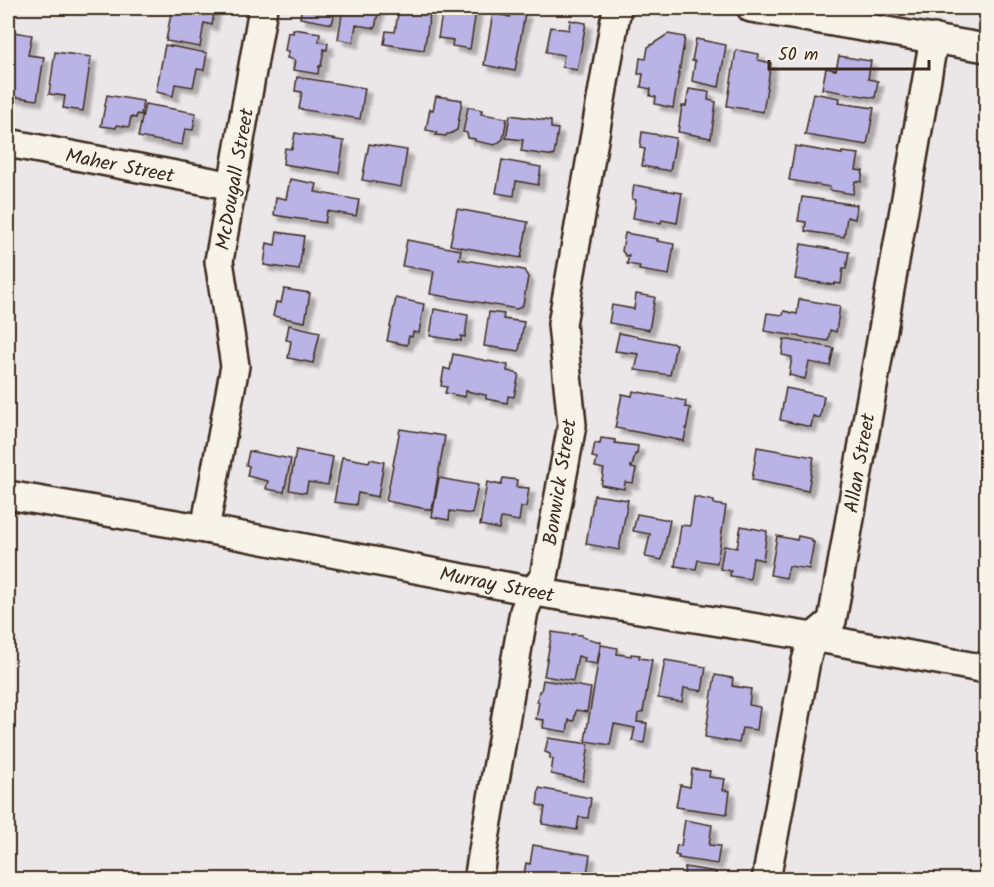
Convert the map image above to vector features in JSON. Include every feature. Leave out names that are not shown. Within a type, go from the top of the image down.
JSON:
[{"type":"street","name":"McDougall Street","points":[[205,529],[235,366],[219,261],[263,8]]},
{"type":"street","name":"Bonwick Street","points":[[478,879],[524,611],[533,591],[544,577],[572,425],[562,324],[617,8]]},
{"type":"street","points":[[751,8],[987,48]]},
{"type":"street","name":"Allan Street","points":[[766,879],[806,661],[813,637],[832,621],[934,38]]},
{"type":"street","name":"Maher Street","points":[[8,143],[232,186]]},
{"type":"street","name":"Murray Street","points":[[8,495],[205,529],[533,591],[813,637],[987,669]]},
{"type":"building","points":[[172,8],[215,8],[212,25],[204,23],[200,47],[166,41]]},
{"type":"building","points":[[300,8],[336,8],[332,24],[300,18]]},
{"type":"building","points":[[343,8],[379,8],[375,28],[356,25],[353,42],[338,39]]},
{"type":"building","points":[[399,8],[431,8],[424,50],[384,44],[386,31],[395,32]]},
{"type":"building","points":[[443,8],[476,11],[470,49],[452,46],[453,40],[438,38]]},
{"type":"building","points":[[511,11],[525,13],[515,71],[484,65],[493,13],[510,17]]},
{"type":"building","points":[[570,20],[586,23],[577,70],[562,67],[564,55],[546,52],[551,27],[569,30]]},
{"type":"building","points":[[293,29],[320,33],[319,42],[328,43],[327,50],[324,49],[318,74],[293,70],[295,60],[287,58],[289,51],[285,51],[288,32],[293,33]]},
{"type":"building","points":[[8,31],[32,35],[28,55],[44,57],[37,100],[10,96]]},
{"type":"building","points":[[668,34],[685,37],[673,108],[655,104],[656,97],[650,96],[651,89],[641,87],[643,74],[638,74],[640,58],[646,59],[648,47]]},
{"type":"building","points":[[696,39],[726,45],[719,87],[692,81],[695,61],[692,61]]},
{"type":"building","points":[[165,45],[207,53],[204,70],[197,69],[193,87],[175,84],[173,96],[156,92]]},
{"type":"building","points":[[736,50],[759,54],[758,60],[771,63],[763,112],[727,106]]},
{"type":"building","points":[[55,52],[91,57],[83,111],[63,108],[65,96],[49,94]]},
{"type":"building","points":[[839,56],[871,61],[868,79],[878,81],[875,98],[822,89],[826,68],[836,70]]},
{"type":"building","points":[[297,77],[365,88],[360,119],[299,109],[302,92],[295,91]]},
{"type":"building","points":[[689,89],[709,92],[708,100],[716,102],[711,138],[678,132],[682,106],[686,106]]},
{"type":"building","points":[[813,93],[840,98],[839,103],[874,108],[867,145],[805,135]]},
{"type":"building","points":[[107,95],[143,101],[141,115],[137,114],[136,118],[131,117],[129,127],[101,126]]},
{"type":"building","points":[[436,96],[462,100],[457,130],[446,136],[436,135],[437,132],[426,130],[430,109],[433,110]]},
{"type":"building","points":[[145,104],[196,113],[193,130],[185,129],[182,145],[138,137]]},
{"type":"building","points":[[468,107],[482,110],[481,114],[507,118],[503,139],[495,145],[468,138],[467,133],[463,132]]},
{"type":"building","points":[[510,115],[551,121],[551,128],[558,129],[554,156],[521,151],[523,140],[506,138]]},
{"type":"building","points":[[642,132],[676,138],[670,171],[642,166],[645,149],[640,148]]},
{"type":"building","points":[[295,133],[344,141],[339,173],[283,164],[285,148],[292,149]]},
{"type":"building","points":[[369,144],[407,150],[401,187],[362,180]]},
{"type":"building","points":[[795,146],[842,154],[842,152],[859,154],[856,170],[863,171],[861,182],[855,181],[853,194],[829,190],[830,187],[789,180]]},
{"type":"building","points":[[502,160],[541,167],[538,185],[516,181],[514,196],[496,193]]},
{"type":"building","points":[[290,179],[317,184],[315,192],[359,200],[356,216],[327,211],[325,223],[274,215],[276,197],[286,199]]},
{"type":"building","points":[[634,185],[682,193],[677,223],[662,220],[661,223],[633,218],[636,200],[632,199]]},
{"type":"building","points":[[802,197],[857,205],[855,219],[847,217],[844,237],[805,231],[806,222],[798,221]]},
{"type":"building","points":[[457,209],[528,222],[521,258],[450,245]]},
{"type":"building","points":[[277,232],[304,236],[299,270],[264,265],[267,243],[275,245]]},
{"type":"building","points":[[625,233],[674,244],[669,275],[639,270],[640,266],[627,264],[629,255],[626,256],[622,251]]},
{"type":"building","points":[[407,240],[461,250],[459,259],[524,270],[528,277],[523,305],[517,309],[430,294],[434,271],[402,266]]},
{"type":"building","points":[[801,244],[849,252],[846,269],[843,268],[841,284],[795,279]]},
{"type":"building","points":[[284,289],[310,293],[305,322],[273,316],[276,302],[281,303]]},
{"type":"building","points":[[636,294],[655,297],[649,330],[609,323],[612,305],[634,309]]},
{"type":"building","points":[[396,298],[424,304],[419,333],[413,332],[412,337],[409,336],[407,345],[387,341]]},
{"type":"building","points":[[799,299],[840,306],[836,332],[830,330],[828,341],[764,331],[767,313],[783,315],[784,311],[797,314]]},
{"type":"building","points":[[434,309],[468,315],[465,337],[461,336],[461,341],[430,336]]},
{"type":"building","points":[[489,312],[504,314],[503,319],[524,322],[519,351],[484,346]]},
{"type":"building","points":[[289,325],[320,332],[313,363],[288,358],[291,341],[286,340]]},
{"type":"building","points":[[619,333],[676,344],[670,375],[635,370],[639,354],[615,351]]},
{"type":"building","points":[[784,339],[834,348],[830,366],[809,362],[805,379],[789,375],[792,357],[782,355]]},
{"type":"building","points":[[453,354],[508,365],[507,371],[519,374],[514,397],[508,396],[507,403],[486,399],[486,395],[466,391],[465,397],[445,393],[447,387],[441,386],[444,368],[450,370]]},
{"type":"building","points":[[786,388],[824,396],[820,418],[813,416],[811,427],[780,420]]},
{"type":"building","points":[[633,391],[686,401],[685,407],[690,408],[684,441],[615,428],[622,394],[632,396]]},
{"type":"building","points":[[400,429],[445,436],[432,510],[386,501]]},
{"type":"building","points":[[601,438],[615,440],[615,443],[638,446],[631,466],[631,468],[636,469],[633,483],[625,482],[624,489],[601,485],[604,469],[595,467],[597,458],[592,457],[595,443],[600,444]]},
{"type":"building","points":[[757,447],[814,457],[808,491],[752,480]]},
{"type":"building","points":[[296,450],[333,457],[328,485],[308,482],[306,493],[289,490]]},
{"type":"building","points":[[249,451],[291,459],[284,492],[266,489],[268,481],[247,476],[249,466],[246,465]]},
{"type":"building","points":[[342,457],[384,462],[378,497],[358,493],[356,505],[334,502]]},
{"type":"building","points":[[439,478],[478,485],[472,514],[450,511],[449,520],[432,517]]},
{"type":"building","points":[[503,478],[517,480],[516,487],[529,488],[526,507],[521,507],[519,521],[501,518],[499,529],[480,525],[487,482],[501,485]]},
{"type":"building","points":[[594,495],[628,500],[619,550],[586,544]]},
{"type":"building","points":[[694,497],[726,506],[717,563],[698,560],[696,569],[675,566],[681,525],[690,526]]},
{"type":"building","points":[[637,514],[670,520],[662,560],[645,557],[650,534],[633,531]]},
{"type":"building","points":[[741,526],[767,531],[763,560],[753,558],[750,579],[730,576],[731,571],[720,569],[724,546],[737,548]]},
{"type":"building","points":[[777,536],[797,540],[798,536],[812,539],[814,542],[809,569],[789,566],[786,578],[770,575]]},
{"type":"building","points":[[552,632],[582,635],[582,637],[601,642],[597,664],[584,662],[585,658],[578,656],[573,681],[544,676]]},
{"type":"building","points":[[601,645],[618,648],[617,654],[640,655],[639,658],[652,660],[643,712],[638,714],[637,722],[647,723],[644,743],[632,741],[635,728],[614,724],[610,745],[585,741]]},
{"type":"building","points":[[665,660],[706,667],[702,691],[684,688],[682,702],[658,698]]},
{"type":"building","points":[[715,675],[733,678],[732,686],[751,689],[749,705],[760,707],[757,730],[742,728],[739,743],[705,737]]},
{"type":"building","points":[[543,680],[591,688],[587,712],[576,710],[574,721],[569,720],[567,732],[543,728],[544,720],[536,719],[539,702],[537,702]]},
{"type":"building","points":[[548,738],[589,744],[583,781],[551,774],[553,759],[545,752]]},
{"type":"building","points":[[692,769],[710,771],[709,777],[725,779],[723,790],[730,791],[727,814],[676,807],[680,785],[690,787]]},
{"type":"building","points":[[539,788],[591,798],[588,818],[579,817],[577,830],[542,824],[545,807],[537,805]]},
{"type":"building","points":[[685,820],[712,825],[709,845],[720,846],[717,864],[678,858],[679,856],[675,855],[677,845],[681,846]]},
{"type":"building","points":[[533,845],[590,855],[586,880],[523,880],[526,863],[530,864]]},
{"type":"building","points":[[685,867],[716,872],[715,880],[683,880]]}]
